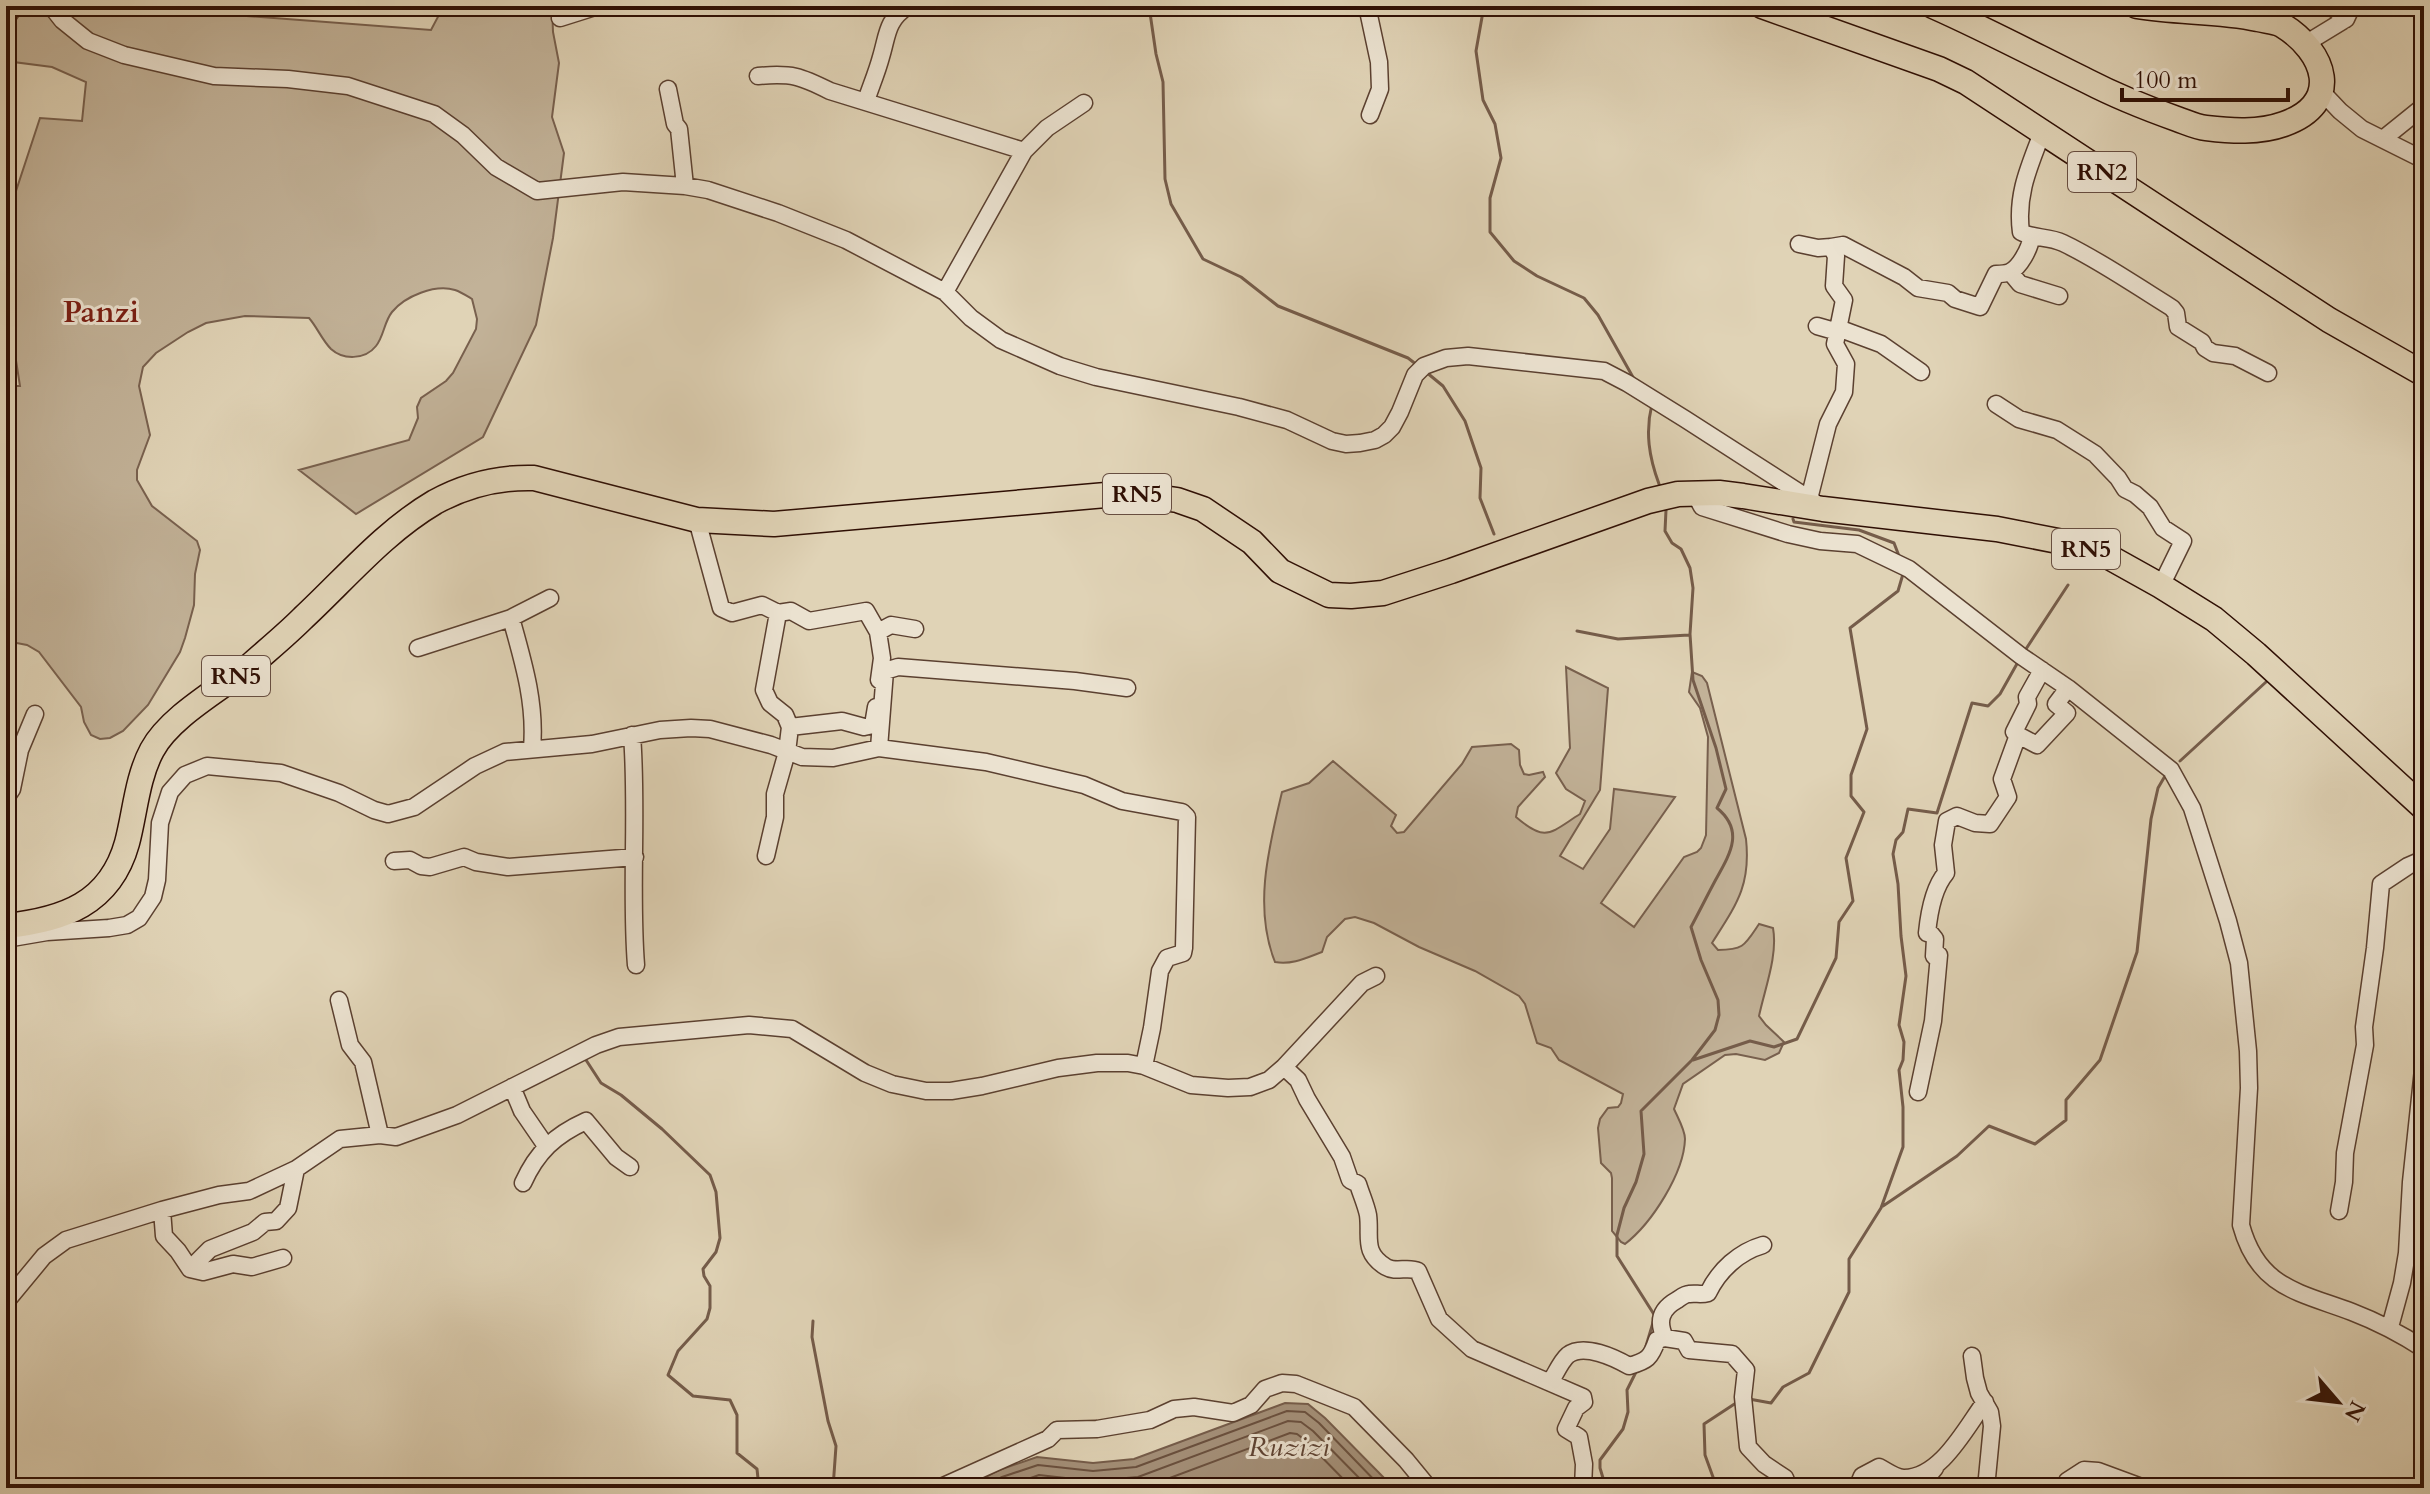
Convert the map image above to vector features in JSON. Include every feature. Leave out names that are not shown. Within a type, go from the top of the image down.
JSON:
[{"type":"highway","name":"RN2","points":[[1762,6],[1939,69],[1966,82],[2329,320],[2424,374]]},
{"type":"highway","points":[[1933,6],[2132,103],[2203,128],[2253,131],[2282,125],[2299,118],[2313,107],[2322,92],[2319,63],[2305,44],[2280,24],[2235,10],[2162,11],[2137,6]]},
{"type":"highway","name":"RN5","points":[[6,926],[42,921],[66,913],[101,892],[121,859],[135,802],[153,749],[174,725],[249,666],[402,524],[437,501],[494,479],[534,478],[697,520],[774,524],[1129,493],[1177,500],[1203,509],[1252,542],[1280,571],[1329,595],[1351,596],[1383,593],[1648,501],[1678,494],[1719,493],[1997,529],[2063,542],[2109,557],[2214,619],[2424,808]]},
{"type":"street","points":[[6,19],[15,6]]},
{"type":"street","points":[[51,6],[62,20],[88,41],[124,55],[214,76],[288,79],[348,86],[434,114],[463,135],[496,167],[537,191],[623,182],[685,186],[708,190],[778,213],[833,235],[945,292],[971,318],[1001,340],[1060,366],[1096,377],[1251,410],[1287,420],[1332,441],[1346,444],[1375,440],[1384,435],[1392,427],[1420,370],[1446,358],[1468,356],[1604,371],[1816,504],[1828,424],[1844,392],[1846,364],[1835,344],[1844,300],[1834,286],[1836,256],[1831,247]]},
{"type":"street","points":[[560,18],[598,6]]},
{"type":"street","points":[[866,101],[881,58],[886,32],[899,12],[908,6]]},
{"type":"street","points":[[1367,6],[1379,62],[1380,89],[1370,115]]},
{"type":"street","points":[[2331,6],[2349,12]]},
{"type":"street","points":[[2305,44],[2349,12]]},
{"type":"street","points":[[758,76],[799,76],[830,91],[1024,151]]},
{"type":"street","points":[[668,89],[675,124],[679,129],[685,186]]},
{"type":"street","points":[[2322,92],[2362,129],[2424,160]]},
{"type":"street","points":[[945,292],[1024,151],[1047,128],[1084,103]]},
{"type":"street","points":[[2383,139],[2424,106]]},
{"type":"street","points":[[2042,133],[2024,179],[2018,212],[2021,232],[2031,238],[2045,236],[2068,246],[2172,308],[2178,327],[2202,342],[2205,348],[2213,353],[2235,356],[2268,373]]},
{"type":"street","points":[[1799,244],[1843,245],[1904,277],[1918,288],[1948,293],[1955,299],[1980,307],[1996,274],[2010,272],[2023,258],[2031,238]]},
{"type":"street","points":[[2010,272],[2020,284],[2059,296]]},
{"type":"street","points":[[1817,326],[1881,344],[1921,372]]},
{"type":"street","points":[[1996,404],[2019,419],[2057,430],[2095,454],[2125,489],[2150,507],[2163,528],[2183,541],[2161,586]]},
{"type":"street","points":[[1695,494],[1702,507],[1788,534],[1857,544],[1909,569],[2171,770],[2192,808],[2239,963],[2248,1051],[2248,1124],[2241,1225],[2246,1242],[2264,1270],[2281,1285],[2390,1327],[2424,1349]]},
{"type":"street","points":[[697,520],[721,608],[732,613],[762,605],[778,613],[791,611],[809,621],[866,611],[878,632],[882,658],[873,725],[864,727],[842,721],[790,727]]},
{"type":"street","points":[[418,648],[511,618],[550,598]]},
{"type":"street","points":[[766,856],[775,817],[775,794],[787,752],[790,727],[785,715],[770,703],[764,690],[778,613]]},
{"type":"street","points":[[511,618],[524,661],[531,700],[532,748]]},
{"type":"street","points":[[878,632],[891,625],[915,629]]},
{"type":"street","points":[[879,748],[885,671],[898,667],[1127,688]]},
{"type":"street","points":[[2042,670],[2027,697],[2028,704],[2014,732],[2018,735],[2037,745],[2067,713],[2056,704],[2068,688]]},
{"type":"street","points":[[6,798],[12,789],[20,750],[35,714]]},
{"type":"street","points":[[6,939],[47,932],[109,928],[127,925],[139,918],[153,897],[160,823],[170,792],[185,775],[207,766],[281,773],[388,814],[414,807],[475,766],[505,752],[578,746],[673,728],[710,729],[802,757],[833,758],[879,748],[986,762],[1084,785],[1122,801],[1182,812],[1187,817],[1184,948],[1183,953],[1167,958],[1160,971],[1144,1066]]},
{"type":"street","points":[[632,735],[636,965]]},
{"type":"street","points":[[1918,1092],[1933,1021],[1939,971],[1939,955],[1934,956],[1935,939],[1927,933],[1930,908],[1946,873],[1943,845],[1947,821],[1957,816],[1975,823],[1990,824],[2008,797],[2002,779],[2018,735]]},
{"type":"street","points":[[394,861],[410,860],[430,867],[464,857],[508,867],[635,857]]},
{"type":"street","points":[[2339,1211],[2345,1153],[2365,1045],[2364,1027],[2381,884],[2424,859]]},
{"type":"street","points":[[6,1302],[44,1256],[66,1240],[162,1210],[219,1195],[249,1191],[296,1169],[340,1139],[380,1135],[396,1137],[457,1115],[596,1045],[619,1037],[749,1025],[792,1029],[865,1073],[892,1084],[926,1091],[982,1086],[1058,1068],[1097,1063],[1144,1066],[1191,1085],[1250,1087],[1269,1080],[1284,1067],[1362,983],[1376,976]]},
{"type":"street","points":[[339,1000],[350,1045],[363,1062],[380,1135]]},
{"type":"street","points":[[2390,1327],[2407,1253],[2424,1060]]},
{"type":"street","points":[[1284,1067],[1298,1080],[1342,1157],[1350,1180],[1358,1184],[1368,1216],[1367,1236],[1371,1252],[1393,1270],[1412,1268],[1418,1271],[1439,1319],[1472,1349],[1583,1397],[1584,1402],[1576,1408],[1566,1429],[1579,1437],[1584,1464],[1583,1488]]},
{"type":"street","points":[[512,1087],[522,1111],[546,1146]]},
{"type":"street","points":[[523,1183],[537,1155],[546,1146],[586,1121],[616,1157],[630,1167]]},
{"type":"street","points":[[190,1269],[210,1249],[253,1232],[265,1222],[276,1221],[288,1208],[296,1169]]},
{"type":"street","points":[[162,1210],[164,1236],[190,1269],[203,1272],[233,1264],[252,1267],[283,1258]]},
{"type":"street","points":[[1665,1338],[1661,1329],[1662,1314],[1668,1305],[1687,1294],[1698,1296],[1708,1293],[1715,1279],[1730,1263],[1746,1250],[1763,1245]]},
{"type":"street","points":[[1551,1381],[1572,1352],[1586,1351],[1610,1356],[1629,1366],[1645,1361],[1653,1352],[1657,1340],[1665,1338],[1684,1341],[1689,1350],[1732,1354],[1746,1370],[1743,1397],[1748,1447],[1764,1464],[1785,1478],[1789,1488]]},
{"type":"street","points":[[1972,1356],[1975,1378],[1990,1412],[1992,1426],[1986,1488]]},
{"type":"street","points":[[939,1488],[1048,1439],[1057,1430],[1123,1425],[1150,1420],[1174,1409],[1194,1407],[1233,1413],[1251,1405],[1265,1389],[1282,1383],[1309,1388],[1354,1407],[1429,1488]]},
{"type":"street","points":[[1916,1488],[1936,1467],[1985,1402]]},
{"type":"street","points":[[1857,1488],[1862,1476],[1879,1467],[1906,1478],[1936,1467]]},
{"type":"street","points":[[2065,1488],[2067,1481],[2084,1470],[2098,1471],[2144,1488]]},
{"type":"shaded area","points":[[6,6],[168,6],[169,10],[431,30],[441,6],[552,6],[559,63],[552,117],[564,153],[553,238],[536,325],[483,437],[356,514],[299,470],[409,440],[418,418],[417,407],[421,398],[453,373],[476,329],[472,299],[455,290],[430,290],[405,301],[389,316],[376,346],[360,356],[336,353],[309,318],[245,316],[206,323],[156,353],[143,367],[139,386],[150,435],[137,470],[137,480],[152,506],[197,541],[200,550],[194,605],[180,652],[148,705],[123,731],[110,738],[100,739],[91,735],[81,707],[39,652],[27,645],[6,641],[6,386],[20,386],[6,296],[16,191],[40,118],[82,121],[86,82],[52,67],[6,61]]},
{"type":"shaded area","points":[[1566,667],[1608,688],[1600,790],[1560,856],[1583,869],[1610,829],[1614,789],[1675,797],[1601,903],[1634,927],[1684,857],[1701,848],[1706,835],[1708,737],[1700,708],[1689,692],[1692,672],[1702,676],[1707,683],[1746,839],[1744,883],[1735,906],[1712,943],[1718,950],[1733,949],[1747,941],[1759,924],[1773,928],[1772,960],[1759,1016],[1784,1042],[1779,1053],[1765,1060],[1725,1055],[1683,1084],[1674,1109],[1685,1139],[1679,1167],[1656,1211],[1625,1244],[1612,1231],[1612,1178],[1601,1163],[1598,1128],[1608,1108],[1618,1107],[1623,1094],[1559,1060],[1551,1048],[1537,1043],[1525,1004],[1519,996],[1475,971],[1355,917],[1345,919],[1327,937],[1322,952],[1293,962],[1275,962],[1265,920],[1265,877],[1282,792],[1309,783],[1333,761],[1396,815],[1391,826],[1397,833],[1404,832],[1462,764],[1472,747],[1511,744],[1519,750],[1524,774],[1543,772],[1545,777],[1518,807],[1516,817],[1534,830],[1554,830],[1580,814],[1585,801],[1566,789],[1556,773],[1570,748]]},
{"type":"water","name":"Ruzizi","points":[[1285,1403],[1308,1404],[1394,1488],[964,1488],[999,1470],[1037,1457],[1093,1463],[1134,1459]]},
{"type":"waterway","points":[[1149,6],[1163,82],[1165,179],[1171,204],[1203,259],[1241,277],[1278,306],[1408,358],[1417,365]]},
{"type":"waterway","points":[[1484,6],[1476,51],[1483,100],[1495,124],[1501,158],[1490,198],[1490,232],[1514,261],[1537,276],[1584,298],[1598,315],[1634,379]]},
{"type":"waterway","points":[[1426,372],[1443,386],[1465,421],[1481,468],[1480,498],[1494,534]]},
{"type":"waterway","points":[[1652,404],[1649,444],[1659,484]]},
{"type":"waterway","points":[[1646,1346],[1655,1316],[1617,1256],[1617,1235],[1644,1154],[1641,1111],[1692,1060],[1715,1030],[1719,1015],[1718,1000],[1691,927],[1726,861],[1733,834],[1731,825],[1717,808],[1726,789],[1693,680],[1690,634],[1693,588],[1690,568],[1681,549],[1672,543],[1665,531],[1666,510]]},
{"type":"waterway","points":[[1793,519],[1794,522],[1859,530],[1894,543],[1899,556]]},
{"type":"waterway","points":[[1693,1060],[1750,1041],[1774,1047],[1797,1039],[1836,958],[1839,922],[1853,901],[1846,858],[1864,812],[1851,796],[1851,775],[1867,729],[1850,628],[1898,591],[1903,574]]},
{"type":"waterway","points":[[2024,652],[2068,585]]},
{"type":"waterway","points":[[1577,631],[1618,639],[1689,635]]},
{"type":"waterway","points":[[1749,1399],[1771,1403],[1783,1387],[1809,1373],[1849,1292],[1849,1259],[1881,1208],[1903,1147],[1899,1070],[1904,1042],[1899,1025],[1906,976],[1893,854],[1896,840],[1903,832],[1908,809],[1937,813],[1972,703],[1988,706],[2000,694],[2018,662]]},
{"type":"waterway","points":[[2180,761],[2266,682]]},
{"type":"waterway","points":[[1883,1206],[1957,1156],[1989,1126],[2035,1144],[2066,1120],[2066,1100],[2100,1060],[2137,952],[2151,819],[2158,788],[2165,776]]},
{"type":"waterway","points":[[586,1060],[601,1083],[621,1095],[662,1129],[710,1175],[716,1192],[720,1238],[716,1252],[703,1269],[710,1286],[710,1308],[707,1319],[678,1351],[668,1375],[693,1396],[730,1400],[737,1415],[737,1453],[757,1469],[759,1488]]},
{"type":"waterway","points":[[813,1321],[812,1337],[828,1421],[836,1446],[833,1488]]},
{"type":"waterway","points":[[1606,1488],[1600,1460],[1623,1429],[1628,1412],[1627,1390],[1636,1372]]},
{"type":"waterway","points":[[1717,1488],[1705,1455],[1704,1424],[1739,1401]]},
{"type":"district","name":"Panzi","points":[[101,312]]}]
